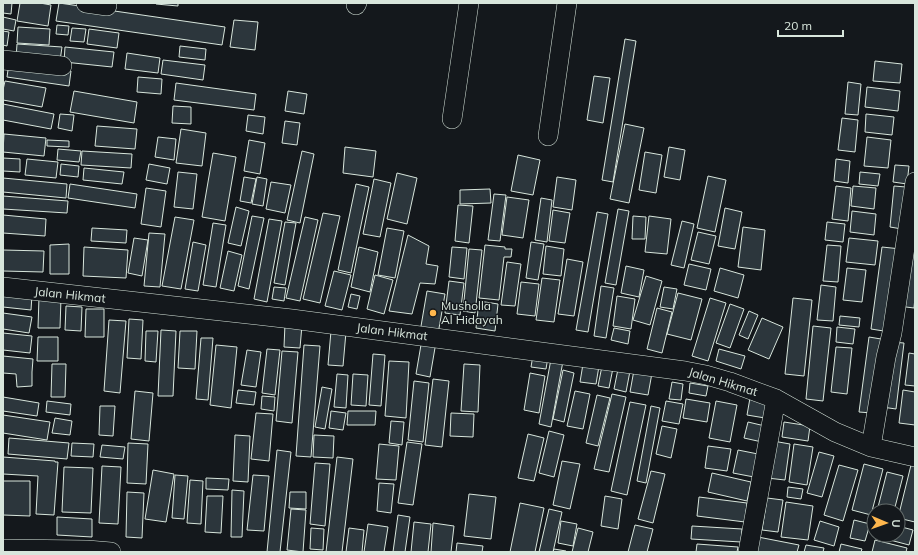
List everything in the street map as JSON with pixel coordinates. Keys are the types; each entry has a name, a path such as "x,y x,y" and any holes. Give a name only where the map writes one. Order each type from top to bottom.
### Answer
{"street":[{"path":"86,3 107,6"},
{"path":"452,119 470,3"},
{"path":"548,136 567,3"},
{"path":"3,60 62,66"},
{"path":"871,447 886,356 892,333 915,182"},
{"name":"Jalan Hikmat","path":"3,287 292,319 685,371 730,382 776,399 835,432 871,447 915,457"},
{"path":"748,552 776,399"},
{"path":"3,549 87,550 111,552"}],"building":[{"path":"3,3 12,3 11,14 3,13"},
{"path":"20,3 40,3 51,5 48,26 17,21"},
{"path":"59,3 225,27 222,45 56,21"},
{"path":"178,3 178,6 156,4"},
{"path":"3,17 16,20 14,31 3,29"},
{"path":"234,20 258,22 255,50 230,47"},
{"path":"57,25 69,26 68,35 56,34"},
{"path":"18,27 50,29 49,45 17,43"},
{"path":"72,28 86,29 84,42 70,41"},
{"path":"89,29 119,33 117,48 87,44"},
{"path":"3,31 9,32 7,46 3,45"},
{"path":"625,39 636,41 613,182 602,180"},
{"path":"17,44 62,47 60,61 16,58"},
{"path":"180,46 206,49 205,60 179,57"},
{"path":"65,47 114,52 112,67 64,62"},
{"path":"127,53 160,58 158,73 125,69"},
{"path":"163,60 205,65 203,80 161,74"},
{"path":"875,61 902,64 900,83 873,81"},
{"path":"9,63 71,71 69,86 7,77"},
{"path":"594,76 610,78 603,123 587,120"},
{"path":"138,77 162,79 161,94 137,92"},
{"path":"5,81 46,88 42,107 3,100"},
{"path":"848,82 861,84 858,115 845,114"},
{"path":"176,83 256,94 254,110 174,100"},
{"path":"867,87 900,91 898,111 865,107"},
{"path":"74,91 137,102 134,123 70,112"},
{"path":"288,91 307,94 304,114 285,111"},
{"path":"3,104 54,114 51,129 3,120"},
{"path":"173,106 191,107 191,124 172,123"},
{"path":"60,114 74,115 72,131 58,128"},
{"path":"866,114 894,117 892,135 865,132"},
{"path":"248,115 265,117 263,134 246,131"},
{"path":"842,118 858,120 855,152 838,150"},
{"path":"285,121 300,123 297,145 282,143"},
{"path":"625,124 644,128 629,203 610,199"},
{"path":"97,126 137,129 135,149 95,146"},
{"path":"181,129 206,133 202,166 176,163"},
{"path":"4,134 46,138 44,156 3,152"},
{"path":"158,137 176,139 174,160 155,157"},
{"path":"867,137 891,140 888,168 864,166"},
{"path":"47,140 69,141 69,147 47,146"},
{"path":"249,140 265,143 260,174 244,171"},
{"path":"345,147 376,151 373,177 343,173"},
{"path":"669,147 685,150 680,180 664,177"},
{"path":"58,149 81,151 79,162 57,160"},
{"path":"82,151 132,154 131,168 81,165"},
{"path":"302,151 314,154 300,223 287,220"},
{"path":"645,152 662,155 656,193 639,190"},
{"path":"213,153 236,157 225,221 202,217"},
{"path":"518,155 540,160 533,195 511,191"},
{"path":"3,158 20,159 20,172 3,171"},
{"path":"27,159 58,162 56,178 25,175"},
{"path":"836,159 850,161 848,183 834,181"},
{"path":"61,164 79,166 78,177 60,175"},
{"path":"149,164 170,168 167,184 146,180"},
{"path":"895,165 909,166 907,184 893,182"},
{"path":"84,168 124,172 122,184 83,180"},
{"path":"178,172 197,174 193,209 174,207"},
{"path":"860,172 880,174 878,186 859,184"},
{"path":"397,173 417,178 407,224 387,219"},
{"path":"708,176 726,180 715,232 697,228"},
{"path":"244,177 256,179 251,203 240,201"},
{"path":"257,177 267,179 263,206 252,204"},
{"path":"557,177 576,180 572,210 553,207"},
{"path":"3,178 67,184 66,198 3,192"},
{"path":"374,179 391,183 380,237 363,234"},
{"path":"271,182 291,185 285,213 266,209"},
{"path":"70,184 137,194 135,208 68,198"},
{"path":"356,184 369,187 351,273 338,270"},
{"path":"836,186 851,188 848,221 832,219"},
{"path":"853,186 876,188 874,209 851,206"},
{"path":"894,186 906,187 902,229 890,227"},
{"path":"146,188 166,191 161,227 141,224"},
{"path":"490,189 491,203 460,204 460,190"},
{"path":"494,194 506,195 500,241 488,240"},
{"path":"3,196 68,201 67,213 3,209"},
{"path":"507,197 529,200 523,238 502,235"},
{"path":"541,198 552,200 547,242 535,240"},
{"path":"458,205 473,206 469,243 455,241"},
{"path":"236,207 249,211 241,246 228,243"},
{"path":"725,208 742,212 735,249 718,246"},
{"path":"618,209 629,211 616,285 605,283"},
{"path":"553,210 570,213 565,243 549,241"},
{"path":"852,211 876,214 874,235 850,232"},
{"path":"597,212 608,214 588,332 576,330"},
{"path":"323,213 340,216 320,303 303,299"},
{"path":"3,215 46,219 45,236 3,233"},
{"path":"252,216 264,218 249,289 238,286"},
{"path":"633,216 646,217 645,239 632,239"},
{"path":"649,216 671,219 667,254 645,252"},
{"path":"175,217 194,220 181,289 162,286"},
{"path":"305,217 318,220 300,301 286,298"},
{"path":"269,219 282,221 267,302 254,299"},
{"path":"682,221 694,224 684,268 671,265"},
{"path":"285,222 296,223 285,285 274,283"},
{"path":"827,222 845,224 843,242 825,240"},
{"path":"213,223 226,225 216,287 203,285"},
{"path":"743,227 765,230 761,270 738,267"},
{"path":"92,228 127,230 126,243 91,241"},
{"path":"387,228 404,231 395,278 378,275"},
{"path":"698,232 716,236 709,264 691,260"},
{"path":"149,233 165,234 160,287 144,286"},
{"path":"408,235 429,246 426,264 438,266 435,284 420,283 412,314 389,311"},
{"path":"134,238 148,240 142,276 128,273"},
{"path":"849,238 878,241 875,265 846,262"},
{"path":"193,242 206,245 198,291 185,289"},
{"path":"531,242 544,244 538,280 526,278"},
{"path":"69,244 69,274 50,274 50,245"},
{"path":"485,245 512,249 511,257 504,257 499,300 479,298"},
{"path":"827,245 841,246 838,282 823,281"},
{"path":"546,246 564,249 561,276 543,274"},
{"path":"84,247 128,250 126,278 83,276"},
{"path":"359,247 378,252 370,292 351,287"},
{"path":"452,247 467,248 464,279 449,277"},
{"path":"882,247 901,249 890,332 871,329"},
{"path":"469,249 482,250 475,313 463,311"},
{"path":"3,250 44,251 43,272 3,271"},
{"path":"228,251 242,255 234,291 220,288"},
{"path":"905,254 915,255 914,308 898,306"},
{"path":"567,259 583,262 574,316 558,314"},
{"path":"507,262 521,264 515,306 501,305"},
{"path":"689,264 711,269 706,290 684,285"},
{"path":"626,266 644,270 639,297 621,293"},
{"path":"720,268 744,275 738,298 714,291"},
{"path":"847,268 866,270 862,302 843,300"},
{"path":"334,271 351,275 342,310 325,306"},
{"path":"375,275 393,280 384,314 367,309"},
{"path":"646,276 662,281 650,325 633,320"},
{"path":"542,278 560,280 554,322 536,320"},
{"path":"449,281 464,283 460,315 445,313"},
{"path":"521,282 539,284 535,316 517,314"},
{"path":"821,285 836,287 833,321 817,320"},
{"path":"601,286 614,288 606,338 594,336"},
{"path":"274,287 286,288 284,301 272,299"},
{"path":"664,287 677,289 673,309 660,307"},
{"name":"Musholla Al Hidayah","path":"427,291 445,294 438,334 420,332"},
{"path":"3,292 32,295 31,310 3,307"},
{"path":"678,293 702,299 691,340 667,334"},
{"path":"351,294 360,296 357,309 348,307"},
{"path":"617,296 635,299 631,329 613,326"},
{"path":"39,297 61,298 60,328 38,328"},
{"path":"710,298 726,303 708,361 692,356"},
{"path":"793,298 812,300 804,376 785,374"},
{"path":"479,301 498,304 495,331 476,328"},
{"path":"730,304 744,309 730,348 716,343"},
{"path":"66,306 82,307 81,331 65,330"},
{"path":"657,308 672,312 662,353 647,349"},
{"path":"86,309 104,309 104,337 85,337"},
{"path":"749,311 758,315 748,339 739,335"},
{"path":"3,313 32,317 29,333 3,329"},
{"path":"840,316 860,318 859,327 839,325"},
{"path":"762,318 783,327 769,359 748,350"},
{"path":"129,319 143,320 141,359 127,358"},
{"path":"109,320 126,321 120,393 104,391"},
{"path":"285,324 302,325 300,348 284,347"},
{"path":"813,326 831,328 823,401 806,399"},
{"path":"837,327 855,329 853,344 836,342"},
{"path":"614,328 630,331 628,344 611,340"},
{"path":"161,330 176,331 173,396 158,396"},
{"path":"146,331 158,331 156,362 145,361"},
{"path":"180,331 197,331 195,369 178,368"},
{"path":"331,331 346,332 343,366 328,365"},
{"path":"3,333 32,336 30,353 3,350"},
{"path":"38,337 58,337 58,361 37,361"},
{"path":"869,337 881,339 872,413 859,412"},
{"path":"201,338 213,338 208,400 196,399"},
{"path":"422,339 436,342 430,377 416,374"},
{"path":"891,342 904,343 896,409 882,407"},
{"path":"216,345 237,347 231,408 210,405"},
{"path":"304,345 320,346 311,457 296,456"},
{"path":"836,347 852,348 847,394 831,392"},
{"path":"267,349 280,350 275,395 262,393"},
{"path":"719,349 745,356 741,369 716,361"},
{"path":"247,350 261,352 256,387 241,385"},
{"path":"282,351 298,352 292,423 276,421"},
{"path":"909,353 915,354 915,386 905,385"},
{"path":"373,354 385,355 381,406 369,405"},
{"path":"533,355 548,357 546,369 531,367"},
{"path":"3,356 33,359 32,386 17,387 16,374 3,373"},
{"path":"551,359 563,361 551,427 539,424"},
{"path":"389,361 409,362 406,418 385,416"},
{"path":"52,364 66,364 65,397 51,397"},
{"path":"464,364 480,365 478,412 461,411"},
{"path":"583,364 599,366 596,384 580,382"},
{"path":"602,366 613,368 609,388 598,386"},
{"path":"618,369 630,371 626,392 614,389"},
{"path":"563,370 574,373 564,422 553,419"},
{"path":"634,370 652,373 648,395 630,392"},
{"path":"530,373 545,376 539,413 524,410"},
{"path":"337,374 348,375 346,408 334,407"},
{"path":"353,374 368,375 366,406 351,405"},
{"path":"433,379 449,381 442,447 425,445"},
{"path":"414,381 429,383 423,442 408,440"},
{"path":"672,382 683,384 681,400 669,399"},
{"path":"690,383 708,386 706,396 689,393"},
{"path":"322,387 332,389 325,429 315,427"},
{"path":"238,390 256,392 254,405 236,403"},
{"path":"903,390 915,392 915,425 899,423"},
{"path":"135,391 153,393 149,441 131,439"},
{"path":"575,391 590,394 583,429 567,426"},
{"path":"612,394 626,397 609,472 594,469"},
{"path":"597,395 610,398 598,446 586,443"},
{"path":"262,396 275,397 274,411 261,409"},
{"path":"3,397 39,403 37,416 3,411"},
{"path":"750,398 768,401 765,418 747,415"},
{"path":"686,399 710,403 707,422 683,418"},
{"path":"47,401 71,404 70,415 46,412"},
{"path":"666,401 683,404 679,424 662,421"},
{"path":"716,401 737,405 730,442 709,438"},
{"path":"630,402 646,405 627,495 611,491"},
{"path":"100,406 115,406 113,436 99,435"},
{"path":"651,406 660,408 646,483 637,481"},
{"path":"331,411 346,413 343,430 329,428"},
{"path":"348,411 376,411 375,425 347,425"},
{"path":"256,413 273,414 269,461 251,459"},
{"path":"451,413 474,414 473,437 450,436"},
{"path":"3,415 50,422 47,440 3,433"},
{"path":"55,418 72,421 70,435 52,433"},
{"path":"391,421 404,422 402,445 389,443"},
{"path":"748,422 765,426 762,442 744,438"},
{"path":"784,422 810,426 808,441 782,437"},
{"path":"662,426 677,429 671,458 656,454"},
{"path":"549,431 564,435 554,477 539,473"},
{"path":"528,434 544,438 534,481 518,478"},
{"path":"235,435 250,436 248,482 233,481"},
{"path":"314,435 334,436 333,458 313,457"},
{"path":"9,438 69,443 67,459 8,454"},
{"path":"773,441 790,444 785,480 767,478"},
{"path":"407,442 422,444 413,505 398,503"},
{"path":"72,443 94,444 93,457 71,456"},
{"path":"128,443 148,444 146,484 127,483"},
{"path":"379,444 399,446 396,480 376,479"},
{"path":"794,444 813,447 807,485 789,482"},
{"path":"102,445 125,447 123,459 100,457"},
{"path":"708,446 731,449 727,471 705,468"},
{"path":"277,450 291,452 280,552 267,552"},
{"path":"738,450 758,454 754,477 733,473"},
{"path":"819,452 834,456 822,497 807,493"},
{"path":"3,457 58,462 54,515 36,514 38,476 3,474"},
{"path":"337,457 353,459 342,552 326,552"},
{"path":"562,461 580,464 570,509 553,505"},
{"path":"315,463 330,464 325,526 310,524"},
{"path":"864,464 883,469 874,503 866,503 866,514 852,510"},
{"path":"839,465 858,470 843,521 824,515"},
{"path":"911,465 915,466 915,522 906,520 906,503 902,503"},
{"path":"102,466 121,467 118,524 99,523"},
{"path":"64,467 93,468 91,513 62,512"},
{"path":"153,470 174,474 166,522 145,519"},
{"path":"651,471 665,474 653,523 638,519"},
{"path":"887,472 903,476 896,503 879,503"},
{"path":"712,473 751,482 747,501 708,492"},
{"path":"175,475 188,476 184,519 172,518"},
{"path":"253,475 269,476 264,531 247,530"},
{"path":"206,478 229,479 228,490 206,489"},
{"path":"190,480 203,481 201,524 187,523"},
{"path":"3,481 30,481 30,516 3,515"},
{"path":"379,483 394,484 391,513 377,511"},
{"path":"788,487 803,489 801,499 787,497"},
{"path":"232,490 244,491 242,537 231,537"},
{"path":"127,492 144,493 142,538 126,537"},
{"path":"290,492 306,492 306,509 289,508"},
{"path":"469,494 496,497 491,539 464,536"},
{"path":"207,496 223,496 221,533 205,532"},
{"path":"605,496 622,499 618,529 601,526"},
{"path":"699,497 747,503 745,522 697,516"},
{"path":"767,498 783,500 778,532 762,530"},
{"path":"786,502 813,506 808,540 781,537"},
{"path":"520,503 544,508 535,552 510,552"},
{"path":"291,509 306,510 303,552 287,550"},
{"path":"549,509 562,512 553,552 539,552"},
{"path":"398,515 410,517 405,552 393,552"},
{"path":"57,517 92,519 92,537 57,535"},
{"path":"854,520 866,523 865,541 850,538"},
{"path":"561,521 577,524 573,546 558,543"},
{"path":"820,521 839,527 834,546 814,540"},
{"path":"414,522 431,524 428,552 411,552"},
{"path":"433,523 454,526 451,552 431,552"},
{"path":"368,524 388,527 384,552 364,552"},
{"path":"635,525 653,529 647,552 628,552"},
{"path":"692,526 742,529 741,542 691,539"},
{"path":"311,528 324,529 323,550 310,549"},
{"path":"349,528 364,530 362,552 346,552"},
{"path":"578,528 593,532 588,552 572,552"},
{"path":"906,528 913,530 909,545 901,543 906,543"},
{"path":"758,537 799,545 797,552 755,551"},
{"path":"457,543 483,546 482,552 456,552"},
{"path":"874,543 887,543 907,548 906,552 872,552"},
{"path":"697,544 738,547 737,552 696,552"},
{"path":"841,544 862,549 861,552 839,552"},
{"path":"806,545 824,548 823,552 804,552"},
{"path":"554,549 566,551 566,552 553,552"}],"place":[{"name":"Musholla Al Hidayah","path":"433,313"}]}
